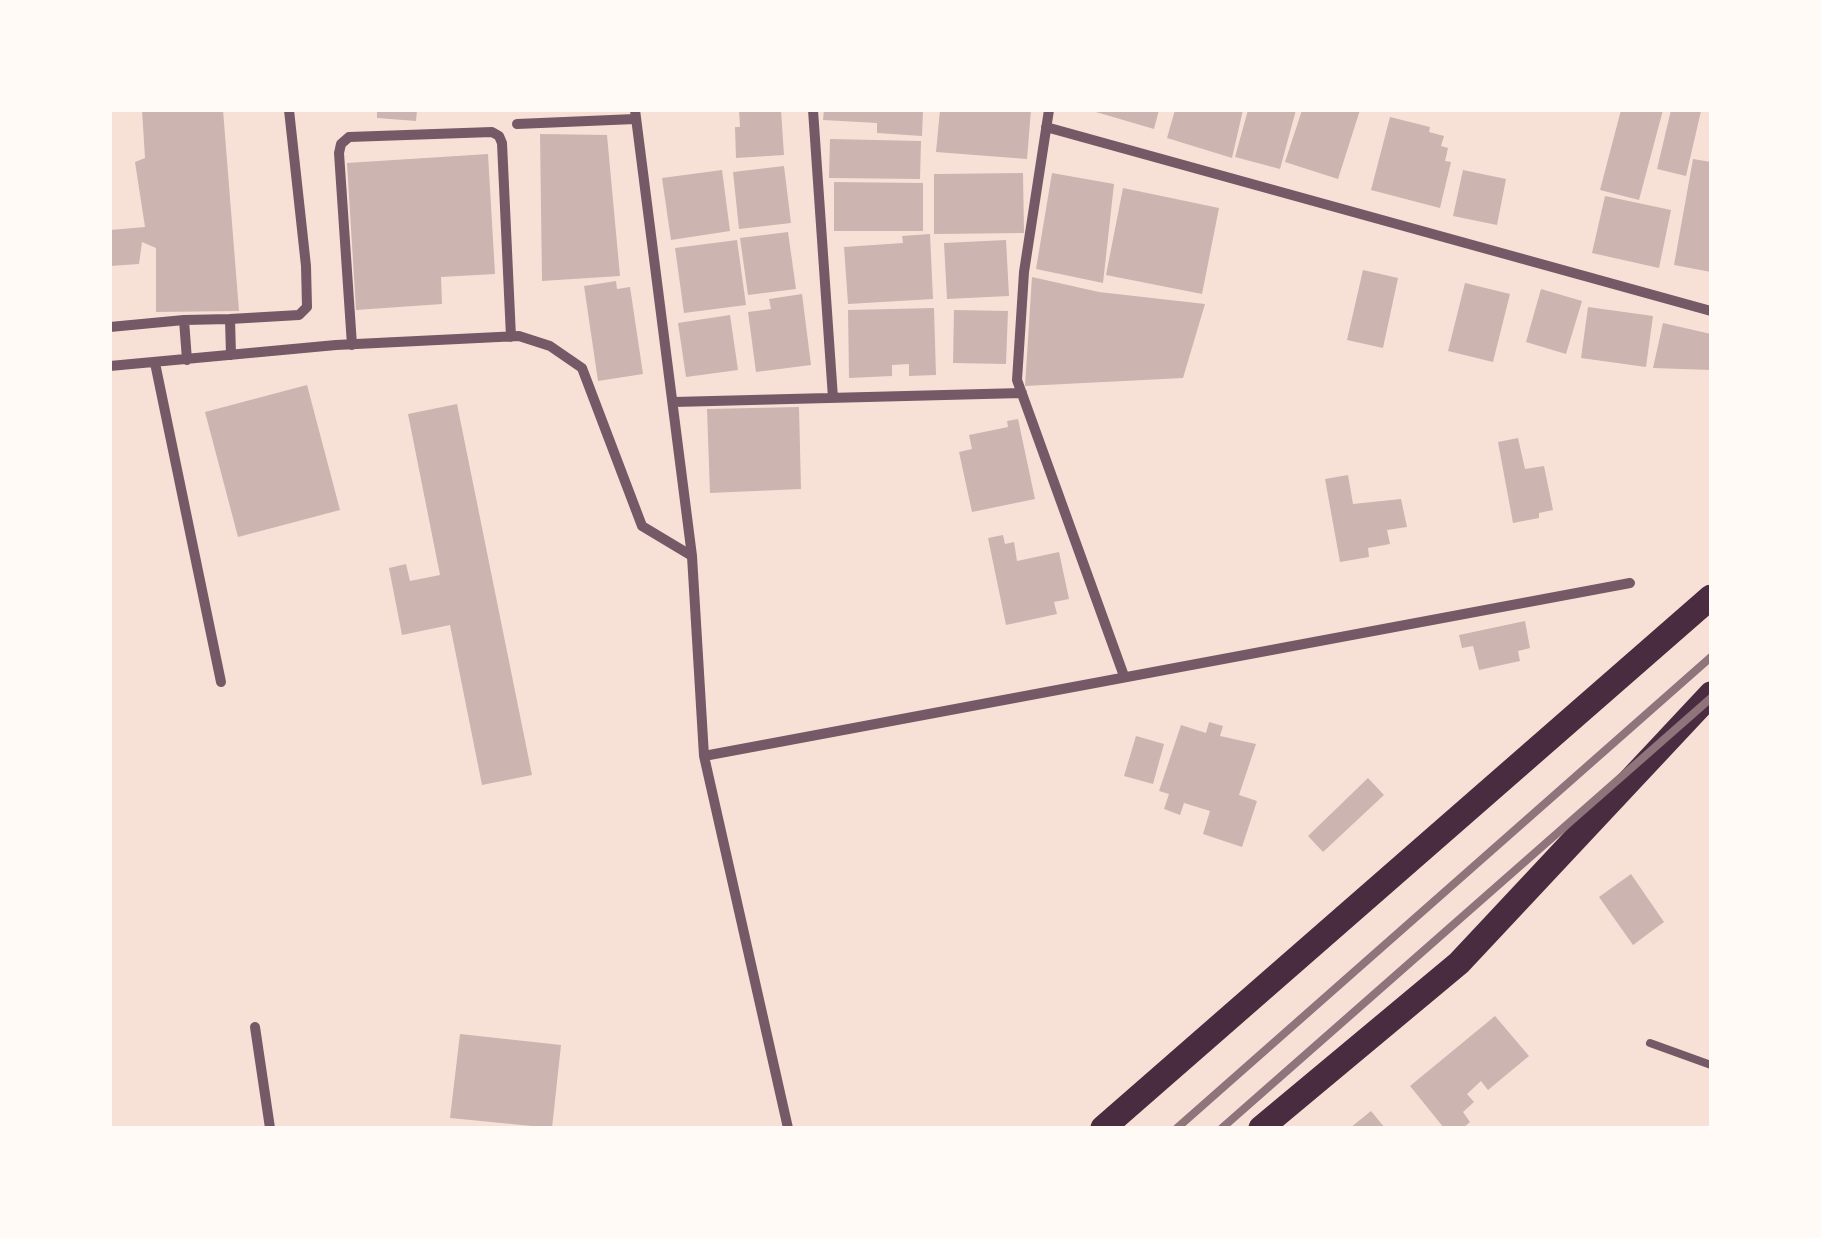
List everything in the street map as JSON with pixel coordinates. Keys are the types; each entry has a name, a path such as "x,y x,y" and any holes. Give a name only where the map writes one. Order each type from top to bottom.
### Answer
{"main road":[{"path":"1103,1128 1711,596"},
{"path":"1261,1128 1459,964 1711,694"}],"street":[{"path":"110,326 298,315 306,307 306,266 289,110"},
{"path":"814,110 833,398"},
{"path":"1050,110 1024,272 1017,380 1124,676"},
{"path":"517,124 635,114 692,556 704,756 788,1128"},
{"path":"1046,127 1711,311"},
{"path":"352,344 339,153 341,144 349,137 492,132 499,136 511,337"},
{"path":"230,319 231,355"},
{"path":"184,320 187,360"},
{"path":"110,366 352,344 511,337 550,346 582,368 642,526 692,556"},
{"path":"155,362 221,682"},
{"path":"674,402 1022,393"},
{"path":"704,756 1630,583"},
{"path":"255,1028 270,1128"}],"lane":[{"path":"1650,1043 1711,1065"}],"building":[{"path":"142,110 223,110 239,311 156,312 156,248 142,242 139,264 110,266 110,230 145,227 135,162 145,158"},
{"path":"377,110 417,110 416,121 377,118"},
{"path":"739,110 781,110 784,155 736,158"},
{"path":"824,110 923,110 922,136 877,133 877,123 823,120"},
{"path":"940,110 1031,110 1027,159 936,152"},
{"path":"1089,110 1159,110 1154,129"},
{"path":"1175,110 1243,110 1232,158 1167,138"},
{"path":"1248,110 1296,110 1280,169 1235,157"},
{"path":"1302,110 1360,110 1338,179 1285,162"},
{"path":"1621,110 1663,110 1639,200 1600,190"},
{"path":"1671,110 1701,111 1686,176 1657,169"},
{"path":"1390,117 1430,127 1429,132 1444,136 1441,146 1448,148 1445,161 1451,162 1440,208 1371,190"},
{"path":"540,134 607,135 620,276 542,281"},
{"path":"830,139 921,141 920,179 829,178"},
{"path":"488,154 495,274 441,277 442,304 356,310 347,163"},
{"path":"1693,159 1711,162 1711,272 1674,265"},
{"path":"784,166 791,223 739,229 733,172"},
{"path":"722,170 730,231 671,240 662,178"},
{"path":"1463,170 1506,179 1497,225 1453,216"},
{"path":"1023,173 1024,233 934,234 934,174"},
{"path":"1052,173 1114,184 1103,283 1036,269"},
{"path":"834,182 923,183 923,231 834,231"},
{"path":"1123,188 1219,208 1202,294 1106,275"},
{"path":"1605,196 1671,210 1659,268 1592,253"},
{"path":"788,232 796,289 748,295 740,238"},
{"path":"930,234 933,299 848,304 844,247 903,243 902,236"},
{"path":"737,240 746,305 684,313 675,248"},
{"path":"1006,240 1009,296 947,299 944,243"},
{"path":"1363,270 1398,278 1383,348 1347,340"},
{"path":"1032,277 1099,292 1205,304 1183,378 1025,386"},
{"path":"616,281 617,289 630,287 643,374 598,381 584,286"},
{"path":"1465,283 1510,294 1493,362 1448,351"},
{"path":"1541,289 1582,301 1566,354 1526,342"},
{"path":"802,294 811,365 756,372 748,312 771,309 769,299"},
{"path":"1588,307 1653,316 1646,367 1581,358"},
{"path":"934,308 936,375 909,376 909,364 892,365 892,376 849,378 848,310"},
{"path":"954,310 1008,311 1006,364 953,363"},
{"path":"730,315 738,370 686,377 678,323"},
{"path":"1663,323 1711,334 1711,370 1653,368"},
{"path":"307,385 340,510 238,537 205,412"},
{"path":"457,404 532,775 482,785 450,625 402,635 389,568 406,564 410,581 440,575 408,414"},
{"path":"799,407 801,489 710,493 707,409"},
{"path":"1018,419 1035,499 972,512 959,452 972,449 969,435 1008,427 1007,421"},
{"path":"1518,438 1525,469 1544,466 1553,510 1539,513 1539,518 1513,523 1498,442"},
{"path":"1348,475 1353,504 1401,499 1407,527 1387,530 1390,544 1368,548 1369,557 1340,562 1325,479"},
{"path":"1003,535 1005,544 1014,542 1017,561 1059,552 1069,599 1054,602 1057,614 1006,625 988,538"},
{"path":"1525,621 1530,648 1518,651 1520,661 1479,670 1473,646 1462,648 1459,635"},
{"path":"1209,722 1223,726 1220,736 1256,744 1239,795 1257,801 1242,847 1203,834 1210,811 1184,803 1180,815 1164,809 1169,794 1159,791 1181,725 1206,733"},
{"path":"1136,736 1164,744 1153,784 1124,776"},
{"path":"1368,778 1384,795 1323,852 1308,836"},
{"path":"1631,874 1664,922 1633,945 1599,897"},
{"path":"1495,1016 1529,1056 1488,1090 1481,1081 1467,1094 1474,1102 1463,1112 1470,1122 1463,1128 1444,1128 1410,1086"},
{"path":"460,1034 561,1045 552,1128 450,1118"},
{"path":"1371,1111 1385,1128 1350,1128"}],"railway":[{"path":"1177,1128 1711,657"},
{"path":"1222,1128 1711,698"}]}
